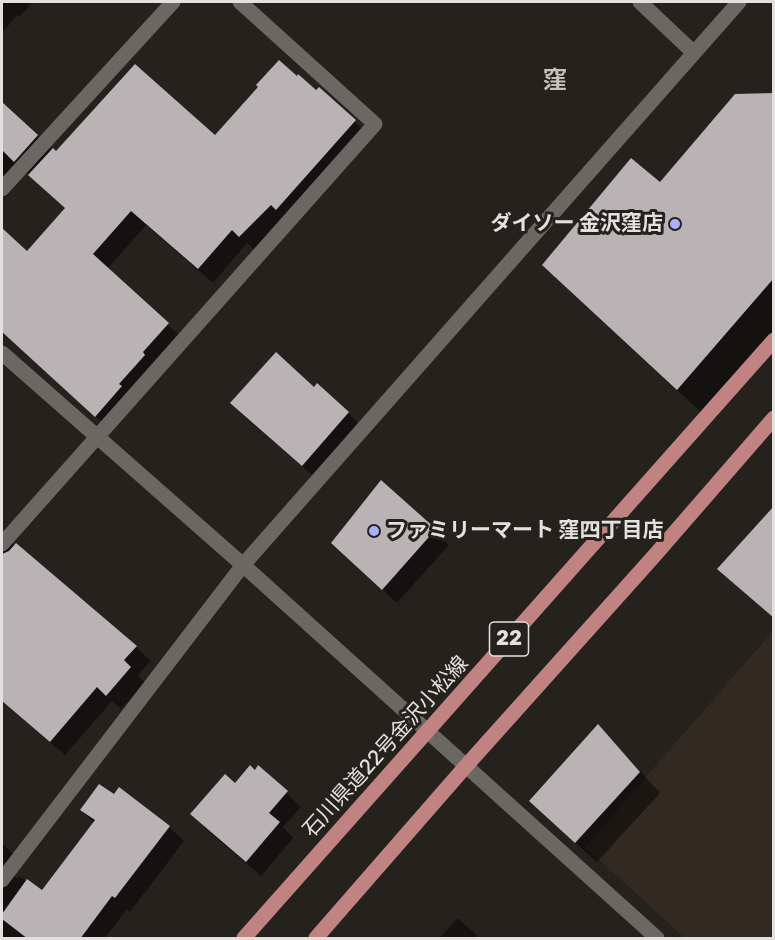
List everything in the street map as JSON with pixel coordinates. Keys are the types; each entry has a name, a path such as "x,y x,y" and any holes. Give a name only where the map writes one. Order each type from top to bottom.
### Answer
{"main road":[{"name":"石川県道22号金沢小松線","path":"244,939 774,340"},
{"name":"22","path":"316,939 774,418"}],"street":[{"path":"2,189 173,2"},
{"path":"2,543 375,124 240,2"},
{"path":"640,2 694,53"},
{"path":"2,880 243,565 739,2"},
{"path":"2,353 243,565 657,939"}],"shaded area":[{"path":"773,631 773,938 685,938 585,847"}],"building":[{"path":"279,60 316,90 319,87 356,120 276,210 271,205 239,237 232,230 198,269 131,211 93,254 169,323 143,352 145,355 119,384 122,386 95,417 2,332 2,228 27,251 65,208 28,175 53,148 56,151 135,64 215,135"},
{"name":"ダイソー 金沢窪店","path":"774,93 774,278 677,390 542,265 631,158 660,182 735,94"},
{"path":"2,102 38,135 14,162 2,150"},
{"path":"276,352 314,387 317,383 349,412 302,466 230,403"},
{"path":"381,480 436,529 382,590 331,543"},
{"path":"774,506 774,618 717,569"},
{"path":"16,543 137,646 124,660 131,667 106,696 97,687 50,742 2,701 2,554 9,551"},
{"path":"598,724 640,772 575,843 529,801"},
{"path":"250,765 255,770 258,765 288,791 269,813 280,822 246,862 190,814 225,774 235,783"},
{"path":"99,784 114,794 119,787 170,826 115,898 112,896 80,939 28,939 2,919 2,914 27,879 42,890 95,820 80,810"}],"place":[{"name":"ダイソー 金沢窪店","path":"675,224"},
{"name":"ファミリーマート 窪四丁目店","path":"374,531"}],"district":[{"name":"窪","path":"555,81"}]}
